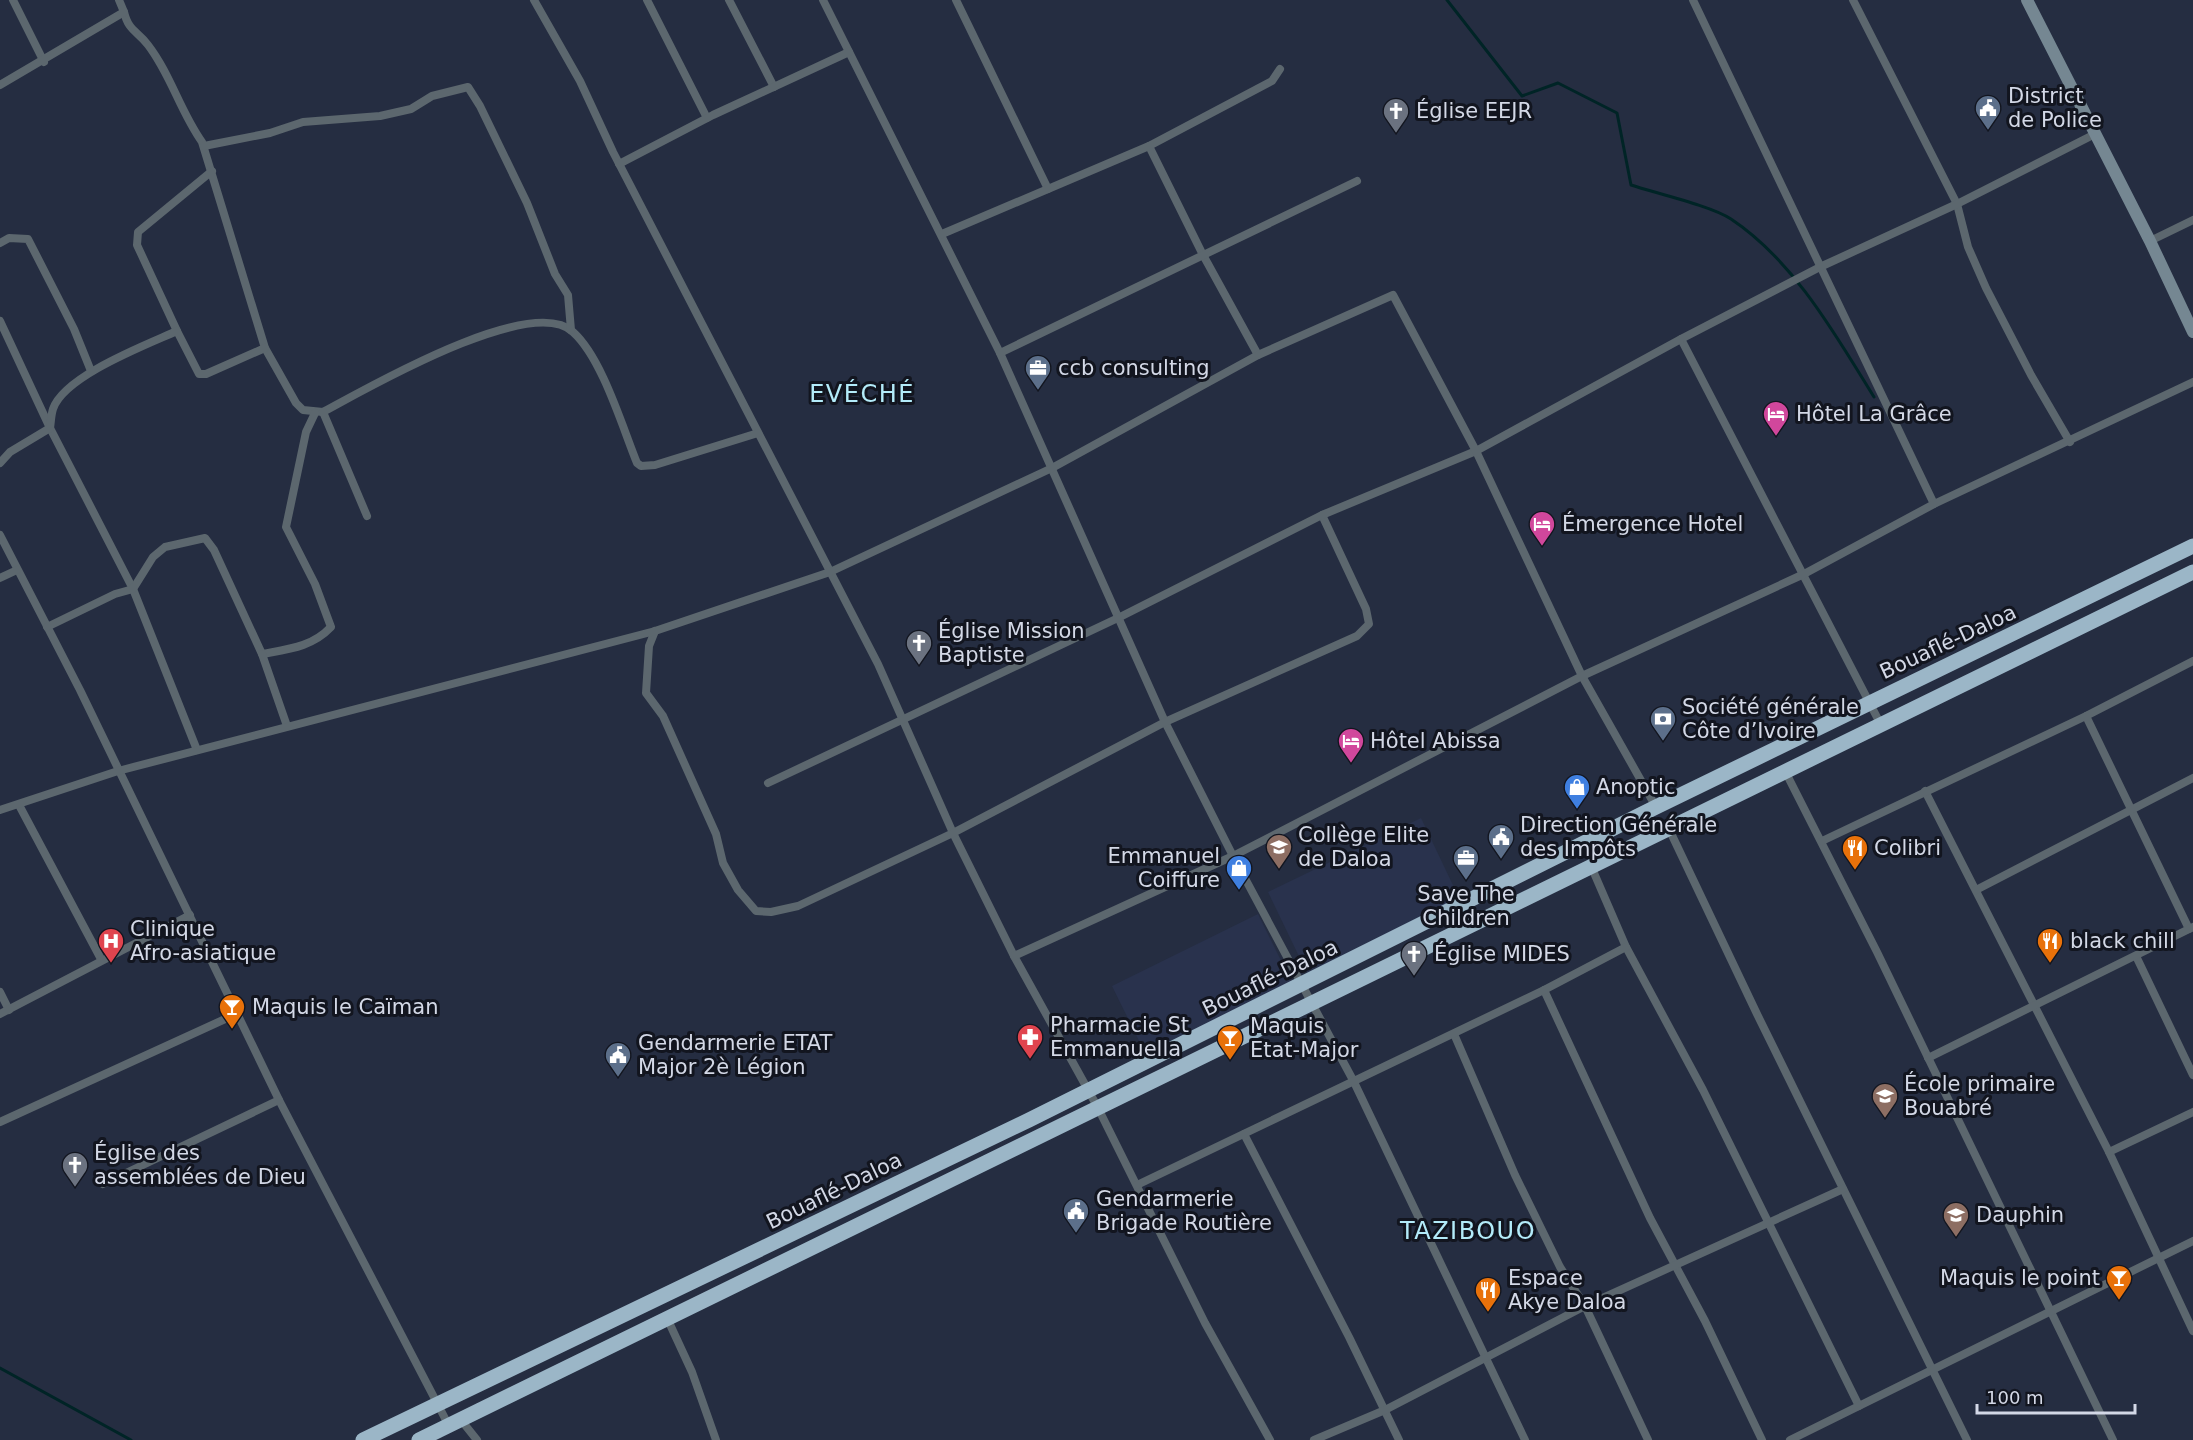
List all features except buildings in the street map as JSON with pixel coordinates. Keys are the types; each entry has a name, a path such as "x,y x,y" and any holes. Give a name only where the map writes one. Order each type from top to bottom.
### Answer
{"highway":[{"name":"Bouaflé-Daloa","path":"363,1440 439,1406 1302,986 1656,807 2193,546"},
{"name":"Bouaflé-Daloa","path":"419,1440 2193,572"}],"street":[{"path":"13,0 44,62"},
{"path":"119,0 128,27 147,42 166,72 187,121 204,146 232,248 265,348 296,403 303,410 319,412"},
{"path":"534,0 580,81 619,164 903,717 953,833 1014,956 1089,1090 1205,1323 1270,1440"},
{"path":"647,0 707,118"},
{"path":"729,0 774,87"},
{"path":"823,0 1000,353 1166,722 1233,856 1354,1082 1525,1440"},
{"path":"1693,0 1934,504"},
{"path":"1853,0 1957,204 1968,247 1986,288 2031,375 2070,441"},
{"path":"2027,0 2150,241 2193,332"},
{"path":"959,1 1048,189"},
{"path":"0,85 44,62 124,12"},
{"path":"619,164 707,118 849,52"},
{"path":"942,234 1149,146 1272,81 1280,69"},
{"path":"204,146 270,133 303,122 380,116 411,109 432,96 468,87 480,106 527,203 555,274 568,296 571,330 596,366 641,466 654,465 758,433"},
{"path":"768,783 903,717 1118,618 1322,515 1476,451 1681,339 1820,267 1957,204 2095,134"},
{"path":"1149,146 1202,253 1258,355"},
{"path":"212,171 138,232 137,245 199,374 206,374 265,348"},
{"path":"1000,353 1202,253 1357,181"},
{"path":"2150,241 2193,220"},
{"path":"0,243 9,238 28,239 74,329 91,371"},
{"path":"0,810 118,771 655,631 830,572 1052,468 1258,355 1393,295 1476,451 1582,676 1656,807"},
{"path":"0,321 50,428 133,589 197,750"},
{"path":"262,654 297,648 319,640 331,627 315,584 286,527 306,432 319,412 436,353 509,328 538,323 555,324 571,330"},
{"path":"50,428 53,408 66,392 91,371 177,331"},
{"path":"1681,339 1881,725"},
{"path":"1014,956 1233,856 1582,676 1804,574 1934,504 2193,382"},
{"path":"319,412 367,516"},
{"path":"0,463 10,452 50,428"},
{"path":"655,631 649,646 644,684 646,693 663,716 716,834 723,863 738,891 756,911 771,912 798,906 953,833 1166,722 1357,636 1369,624 1366,609 1322,515"},
{"path":"0,535 190,915 279,1100 439,1406 455,1423 477,1440"},
{"path":"46,627 115,594 133,589 153,557 165,547 205,538 214,550 262,654 287,726"},
{"path":"0,578 17,570"},
{"path":"1822,841 2086,716 2193,661"},
{"path":"1928,1058 2191,928 2086,716"},
{"path":"1785,771 1822,841 2113,1440"},
{"path":"1976,890 2130,808 2193,778"},
{"path":"1925,791 2109,1152 2193,1331"},
{"path":"19,805 101,959"},
{"path":"1669,829 1757,1014 1967,1440"},
{"path":"1591,866 1626,947 1703,1090 1858,1406"},
{"path":"0,1014 101,959 190,915"},
{"path":"1137,1185 1454,1034 1626,947"},
{"path":"2136,956 2193,1075"},
{"path":"1544,990 1650,1218 1675,1263 1762,1440"},
{"path":"0,992 9,1010"},
{"path":"0,1122 236,1014"},
{"path":"1454,1034 1515,1175 1560,1267 1585,1306 1648,1440"},
{"path":"103,1184 279,1100"},
{"path":"2109,1152 2193,1112"},
{"path":"1244,1134 1399,1440"},
{"path":"1314,1440 1385,1410 1585,1306 1675,1263 1844,1188"},
{"path":"1790,1440 2049,1310 2193,1241"},
{"path":"666,1318 692,1372 716,1440"}],"shaded area":[{"path":"1421,818 1461,902 1308,975 1268,892"},
{"path":"1258,914 1293,985 1147,1057 1112,986"}],"waterway":[{"path":"1447,0 1522,96 1558,83 1617,113 1631,185 1711,209 1731,219 1754,236 1794,277 1812,300 1874,397"},
{"path":"0,1368 131,1440"}],"place":[{"name":"District de Police","path":"1988,131"},
{"name":"Église EEJR","path":"1396,134"},
{"name":"ccb consulting","path":"1038,391"},
{"name":"Hôtel La Grâce","path":"1776,437"},
{"name":"Émergence Hotel","path":"1542,547"},
{"name":"Église Mission Baptiste","path":"919,666"},
{"name":"Société générale Côte d’Ivoire","path":"1663,742"},
{"name":"Hôtel Abissa","path":"1351,764"},
{"name":"Anoptic","path":"1577,810"},
{"name":"Direction Générale des Impôts","path":"1501,860"},
{"name":"Collège Elite de Daloa","path":"1279,870"},
{"name":"Colibri","path":"1855,871"},
{"name":"Save The Children","path":"1466,881"},
{"name":"Emmanuel Coiffure","path":"1239,891"},
{"name":"Clinique Afro-asiatique","path":"111,964"},
{"name":"black chill","path":"2050,964"},
{"name":"Église MIDES","path":"1414,977"},
{"name":"Maquis le Caïman","path":"232,1030"},
{"name":"Pharmacie St Emmanuella","path":"1030,1060"},
{"name":"Maquis Etat-Major","path":"1230,1061"},
{"name":"Gendarmerie ETAT Major 2è Légion","path":"618,1078"},
{"name":"École primaire Bouabré","path":"1885,1119"},
{"name":"Église des assemblées de Dieu","path":"75,1188"},
{"name":"Gendarmerie Brigade Routière","path":"1076,1234"},
{"name":"Dauphin","path":"1956,1238"},
{"name":"Maquis le point","path":"2119,1301"},
{"name":"Espace Akye Daloa","path":"1488,1313"}],"district":[{"name":"EVÉCHÉ","path":"862,394"},
{"name":"TAZIBOUO","path":"1468,1231"}]}
